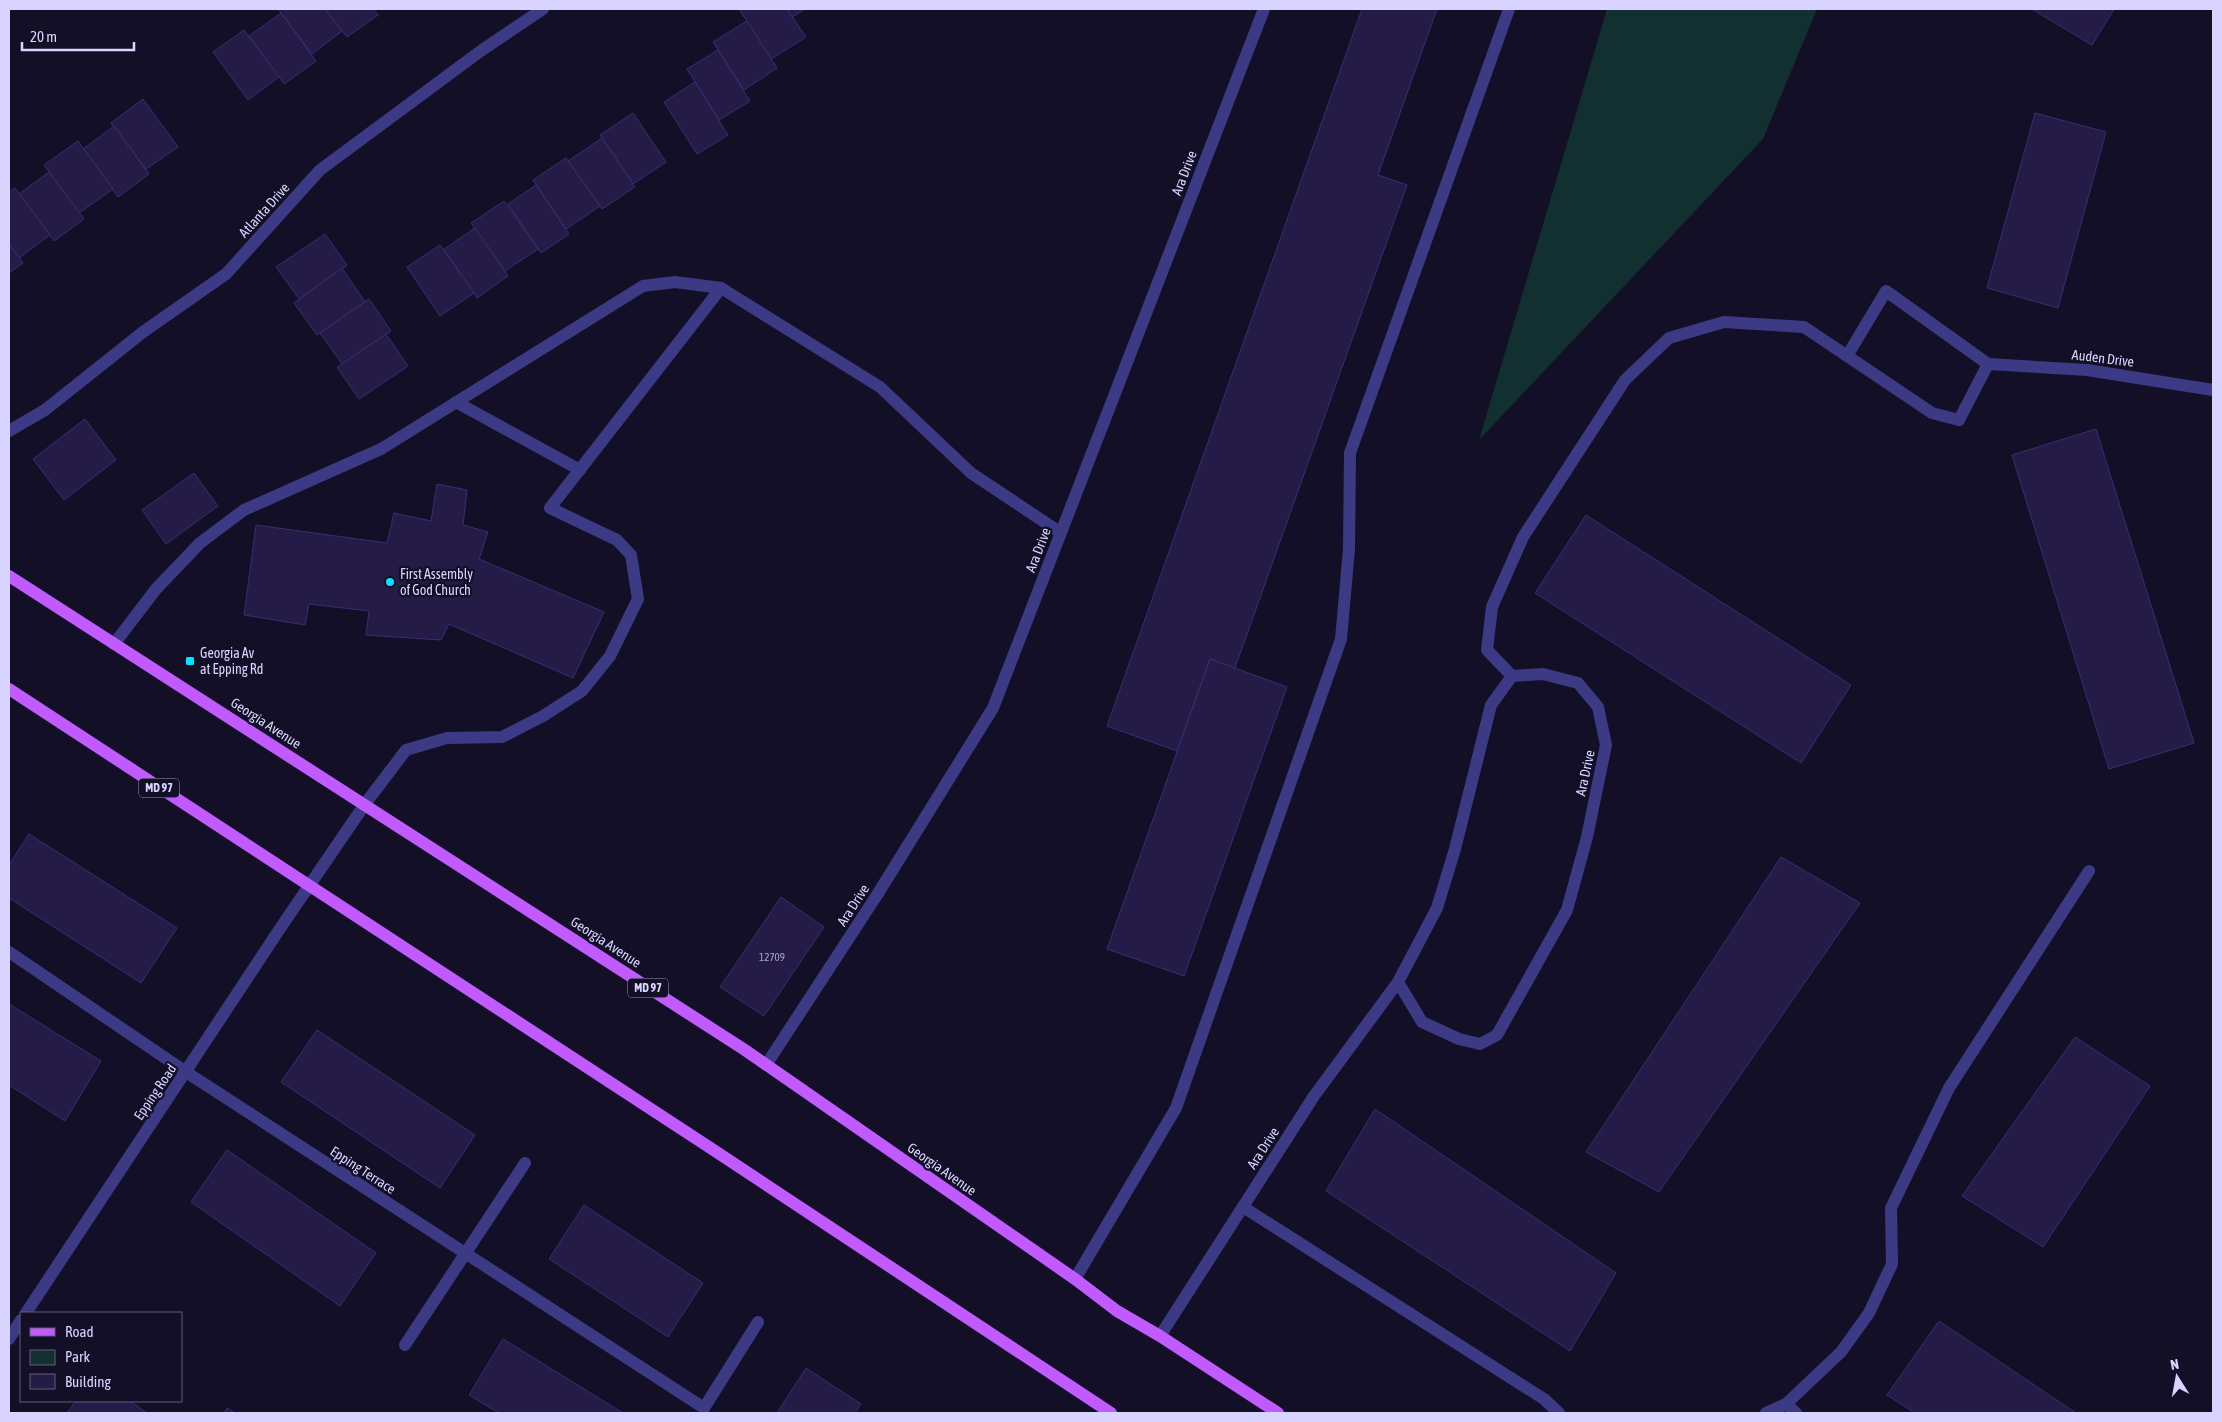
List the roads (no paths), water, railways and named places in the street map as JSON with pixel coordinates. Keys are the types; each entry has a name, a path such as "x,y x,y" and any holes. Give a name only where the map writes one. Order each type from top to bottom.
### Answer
{"main road":[{"name":"Georgia Avenue","path":"9,576 365,804 766,1065 1075,1279 1117,1311 1160,1336 1278,1413"},
{"name":"MD 97","path":"9,689 709,1146 1111,1413"}],"street":[{"name":"Atlanta Drive","path":"9,431 45,410 142,332 226,274 320,170 482,50 543,9"},
{"name":"Ara Drive","path":"766,1065 877,895 993,708 1264,9"},
{"path":"1075,1279 1176,1108 1341,639 1348,549 1350,454 1509,9"},
{"path":"114,644 156,589 200,543 244,510 381,449 643,286 675,282 721,288 880,387 971,473 1061,533"},
{"path":"456,402 580,470 721,288"},
{"path":"1512,676 1487,650 1492,607 1523,537 1625,380 1669,338 1724,322 1804,327 1847,356 1932,413 1959,420 1988,364 1886,291 1847,356"},
{"name":"Auden Drive","path":"1988,364 2087,370 2213,390"},
{"name":"Epping Road","path":"27,1312 365,804 406,750 447,738 502,737 543,716 582,691 610,656 638,600 631,555 617,540 550,508 580,470"},
{"name":"Ara Drive","path":"1160,1336 1314,1096 1398,982 1437,908 1455,849 1491,705 1512,676 1543,674 1578,683 1598,707 1606,745 1587,837 1567,910 1497,1035 1480,1044 1460,1039 1422,1022 1398,982"},
{"path":"1766,1413 1786,1404 1841,1352 1869,1313 1892,1264 1891,1208 1949,1088 2089,871"},
{"name":"Epping Terrace","path":"9,952 186,1072 464,1255 704,1408 758,1322"},
{"path":"404,1345 525,1163"},
{"path":"1242,1208 1544,1399 1559,1413"},
{"path":"9,1339 20,1322"},
{"path":"1786,1404 1796,1413"}],"place":[{"name":"First Assembly of God Church","path":"390,582"},
{"name":"Georgia Av at Epping Rd","path":"190,661"}]}
